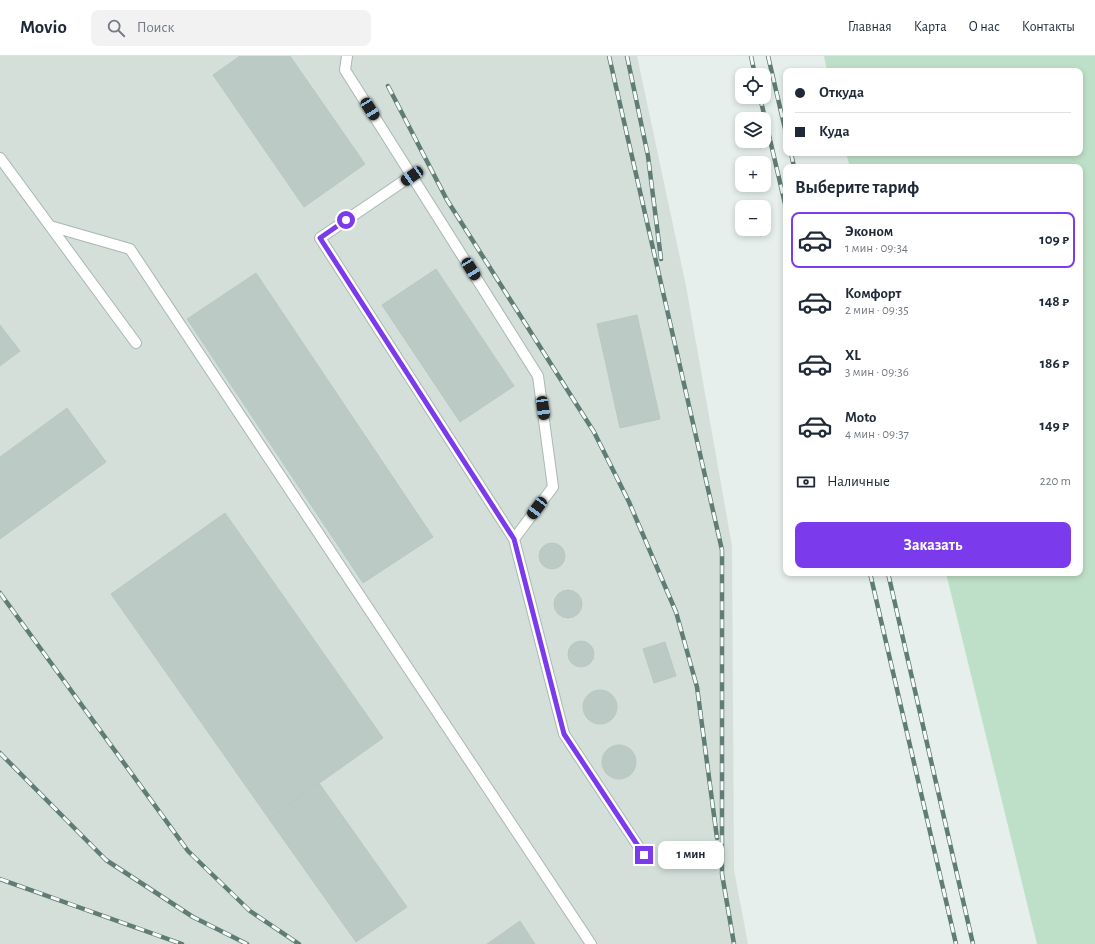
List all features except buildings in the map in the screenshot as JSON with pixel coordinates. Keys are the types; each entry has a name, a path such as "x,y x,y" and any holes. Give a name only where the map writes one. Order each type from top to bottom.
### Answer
{"lane":[{"path":"347,56 345,70 538,376 553,487 514,539"},
{"path":"0,158 136,343"},
{"path":"412,176 320,238 514,539 564,734 644,855"},
{"path":"50,226 130,249 591,944"}],"shaded area":[{"path":"0,56 637,56 686,286 732,546 734,870 748,944 0,944"}],"green space":[{"path":"824,56 1095,56 1095,944 1037,944 947,576 1083,576 1083,164 849,164 847,156 1083,156 1083,68 826,68"}],"railway":[{"path":"609,56 722,550 722,874 734,944"},
{"path":"627,56 648,156 661,259"},
{"path":"751,56 754,68"},
{"path":"768,56 783,120"},
{"path":"388,86 447,200 594,432 629,502 676,612 697,687 717,838"},
{"path":"762,104 783,195"},
{"path":"792,156 793,164"},
{"path":"871,576 956,944"},
{"path":"889,576 973,944"},
{"path":"0,593 188,851 250,911 299,944"},
{"path":"0,753 106,860 193,917 247,944"},
{"path":"0,879 182,944"}],"route":[{"path":"346,220 320,238 514,539 564,734 644,855"}]}
